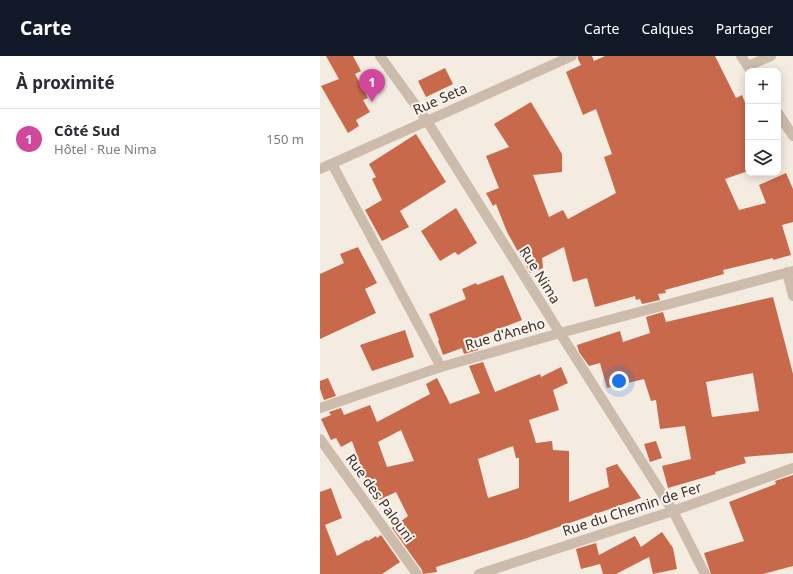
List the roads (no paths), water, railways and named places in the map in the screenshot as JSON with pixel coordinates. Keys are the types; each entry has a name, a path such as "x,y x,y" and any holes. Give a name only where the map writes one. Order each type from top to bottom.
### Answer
{"street":[{"name":"Rue Nima","path":"380,56 427,120 673,511 705,574"},
{"name":"Rue Seta","path":"320,169 572,56"},
{"path":"741,56 749,68"},
{"path":"752,68 771,56"},
{"path":"781,118 793,136"},
{"path":"332,164 442,368"},
{"path":"790,271 793,296"},
{"name":"Rue d'Aneho","path":"320,408 442,368 560,333 790,271"},
{"name":"Rue des Palouni","path":"320,439 417,574"},
{"name":"Rue du Chemin de Fer","path":"479,574 673,511 793,468"}],"place":[{"name":"Côté Sud","path":"372,102"}]}
